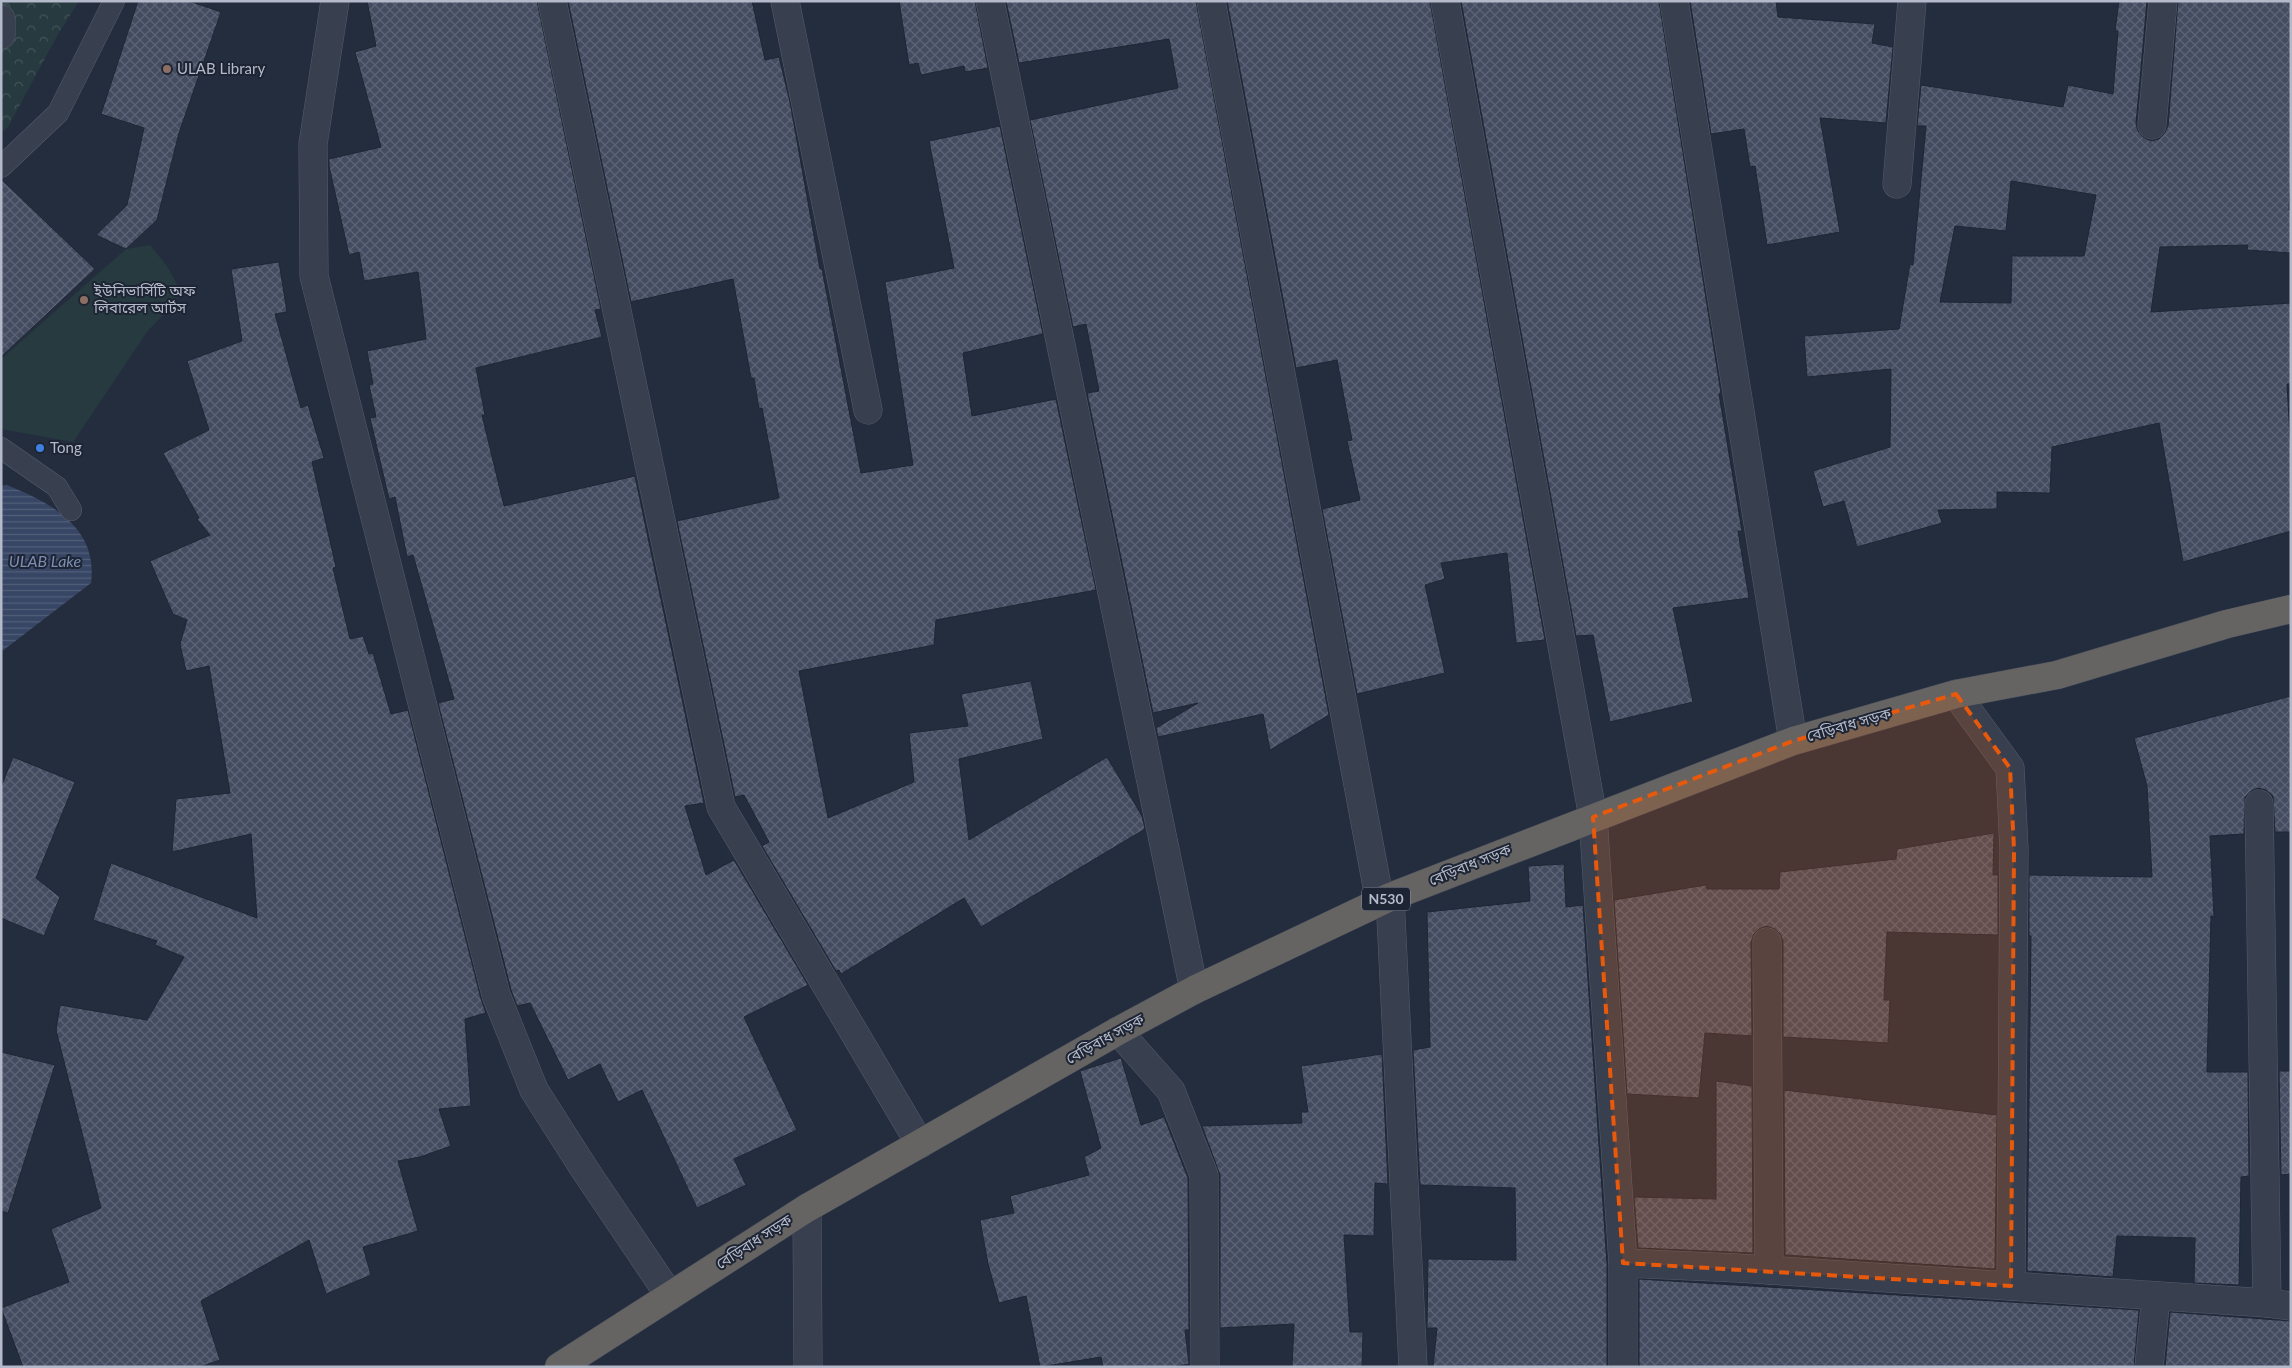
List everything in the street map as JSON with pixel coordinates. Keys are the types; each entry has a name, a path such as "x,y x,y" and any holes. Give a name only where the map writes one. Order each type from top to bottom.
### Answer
{"highway":[{"name":"বেড়িবাধ সড়ক","path":"559,1367 807,1208 1194,990 1385,899 1793,741 1956,694 2057,675 2227,624 2291,609"}],"street":[{"path":"335,1 313,144 314,276 493,985 534,1090 585,1170 670,1296"},
{"path":"552,1 721,807 920,1144"},
{"path":"785,1 868,410"},
{"path":"990,1 1194,990"},
{"path":"1211,1 1385,899 1413,1367"},
{"path":"1445,1 1593,817 1623,1263 1623,1367"},
{"path":"1674,1 1793,741"},
{"path":"1896,184 1912,1"},
{"path":"2152,125 2163,1"},
{"path":"1,18 1,35"},
{"path":"1956,694 2010,768 2014,849 2012,1286"},
{"path":"1623,1263 1769,1270 2279,1304 2259,804"},
{"path":"1767,942 1769,1270"},
{"path":"1118,1032 1170,1091 1204,1175 1205,1367"},
{"path":"807,1208 808,1367"},
{"path":"2148,1367 2156,1296"}],"lane":[{"path":"1,167 58,113 114,1"},
{"path":"1,448 57,487 71,510"}],"highlighted area":[{"path":"1956,694 2010,768 2014,849 2011,1286 1623,1263 1593,817 1793,741"}],"green space":[{"path":"1,1 79,1 57,36 8,127 1,133"},
{"path":"150,245 167,266 179,288 176,301 147,332 73,442 1,429 1,359 126,249"}],"water":[{"name":"ULAB Lake","path":"7,485 55,509 79,532 87,547 91,563 91,583 1,652 1,486"}],"building":[{"path":"138,1 189,1 221,12 179,133 157,220 126,249 96,235 127,205 144,128 101,114"},
{"path":"367,1 537,1 601,309 595,310 602,337 476,368 485,415 482,415 504,506 635,476 704,803 685,806 706,875 734,860 808,985 744,1017 797,1130 734,1159 746,1185 697,1208 642,1090 618,1102 600,1064 568,1080 530,1003 517,1006 511,990 438,703 454,699 413,555 407,557 395,497 389,499 370,418 376,417 369,385 373,384 367,351 426,339 418,272 364,281 359,252 349,255 329,166 329,159 381,147 355,52 376,46"},
{"path":"568,1 752,1 765,60 779,57 790,102 820,269 822,269 861,473 913,465 885,282 954,268 929,141 1000,126 1043,334 963,353 972,416 1056,399 1096,590 936,620 934,645 799,671 828,818 914,782 909,733 968,726 961,694 1031,681 1043,739 959,759 969,840 1107,757 1142,816 1145,829 981,927 964,898 841,974 839,970 836,971 762,846 769,842 744,795 735,797 677,521 779,498 762,408 759,409 754,378 751,378 733,279 631,302"},
{"path":"899,1 975,1 988,68 965,72 964,66 921,75 918,63 909,65"},
{"path":"1006,1 1196,1 1329,715 1270,750 1263,714 1158,737 1156,728 1198,703 1153,713 1087,393 1099,391 1086,324 1073,327 1030,120 1178,88 1169,39 1019,63"},
{"path":"1227,1 1430,1 1545,640 1516,643 1507,553 1441,563 1445,579 1425,585 1445,673 1357,694 1322,509 1360,500 1347,441 1352,440 1337,360 1296,368"},
{"path":"1461,1 1659,1 1721,393 1719,394 1742,531 1738,531 1749,598 1673,608 1693,702 1610,722 1593,635 1576,636"},
{"path":"1690,1 1776,1 1778,17 1875,24 1872,43 1893,47 1886,123 1820,118 1840,232 1767,245 1755,166 1750,167 1744,129 1711,134"},
{"path":"2119,1 2147,1 2136,124 2138,131 2143,137 2151,141 2159,139 2168,126 2178,1 2291,1 2291,175 2289,210 2291,210 2291,253 2247,250 2248,245 2160,247 2151,312 2291,303 2291,384 2287,384 2291,454 2291,531 2183,562 2159,423 2052,447 2050,493 1997,492 1997,509 1938,510 1942,523 1857,547 1844,501 1823,507 1813,471 1890,447 1891,369 1807,377 1804,336 1899,329 1910,264 1913,265 1926,126 1917,126 1921,85 2063,107 2068,85 2113,94 2118,31 2115,31","holes":["2011,181 2096,195 2084,256 2012,256 2011,303 1940,302 1955,226 2006,231"]},
{"path":"1,179 95,269 1,357"},
{"path":"279,262 287,312 275,314 301,408 308,405 324,458 312,462 336,567 333,568 350,639 363,636 369,654 373,653 391,714 408,710 486,1013 465,1019 471,1106 439,1109 451,1146 420,1157 398,1161 418,1231 363,1247 371,1275 326,1294 309,1240 201,1301 220,1360 200,1367 23,1367 1,1308 69,1282 51,1229 101,1208 56,1030 60,1005 147,1020 184,957 155,945 157,941 93,920 111,863 257,918 251,834 172,852 176,799 230,793 209,666 186,671 180,644 187,620 173,614 150,561 210,535 197,519 199,518 163,453 209,430 187,361 242,341 231,269"},
{"path":"2291,696 2291,832 2275,832 2273,796 2266,790 2258,788 2251,791 2245,797 2244,834 2210,836 2214,917 2211,916 2207,1072 2248,1072 2249,1176 2241,1177 2239,1285 2194,1283 2195,1238 2117,1236 2113,1277 2027,1271 2031,936 2029,936 2029,875 2152,877 2147,786 2134,738"},
{"path":"13,757 75,782 36,878 60,897 44,936 1,918 1,787"},
{"path":"1994,833 1993,875 1998,875 1998,935 1887,932 1884,1000 1890,1000 1888,1043 1783,1037 1783,941 1775,929 1766,926 1754,934 1751,942 1752,1036 1705,1033 1699,1098 1627,1094 1614,900 1706,885 1707,889 1779,889 1780,872 1896,859 1897,849"},
{"path":"1564,864 1566,907 1583,905 1607,1264 1607,1367 1433,1367 1437,1328 1427,1328 1428,1259 1516,1260 1515,1188 1420,1185 1413,1050 1430,1047 1427,912 1530,901 1528,866"},
{"path":"1,1052 55,1065 8,1213 1,1211"},
{"path":"1382,1054 1388,1184 1375,1183 1374,1236 1344,1235 1350,1332 1363,1332 1362,1367 1292,1367 1294,1324 1220,1328 1220,1175 1202,1126 1302,1123 1301,1112 1308,1112 1301,1066"},
{"path":"1121,1058 1141,1125 1164,1117 1188,1178 1189,1330 1185,1330 1189,1364 1172,1367 1103,1367 1101,1357 1040,1367 1026,1296 999,1303 988,1264 980,1220 1014,1213 1010,1196 1089,1175 1084,1157 1101,1148 1080,1071"},
{"path":"2279,1071 2291,1071 2291,1174 2281,1175"},
{"path":"1716,1081 1752,1086 1753,1253 1638,1248 1634,1197 1716,1199"},
{"path":"1784,1090 1997,1115 1995,1269 1785,1255"},
{"path":"1639,1279 2139,1310 2134,1367 1639,1367"},
{"path":"2170,1312 2291,1321 2291,1367 2165,1367"}],"place":[{"name":"ULAB Library","path":"167,69"},
{"name":"ইউনিভার্সিটি অফ লিবারেল আর্টস","path":"84,300"},
{"name":"Tong","path":"40,448"}]}
